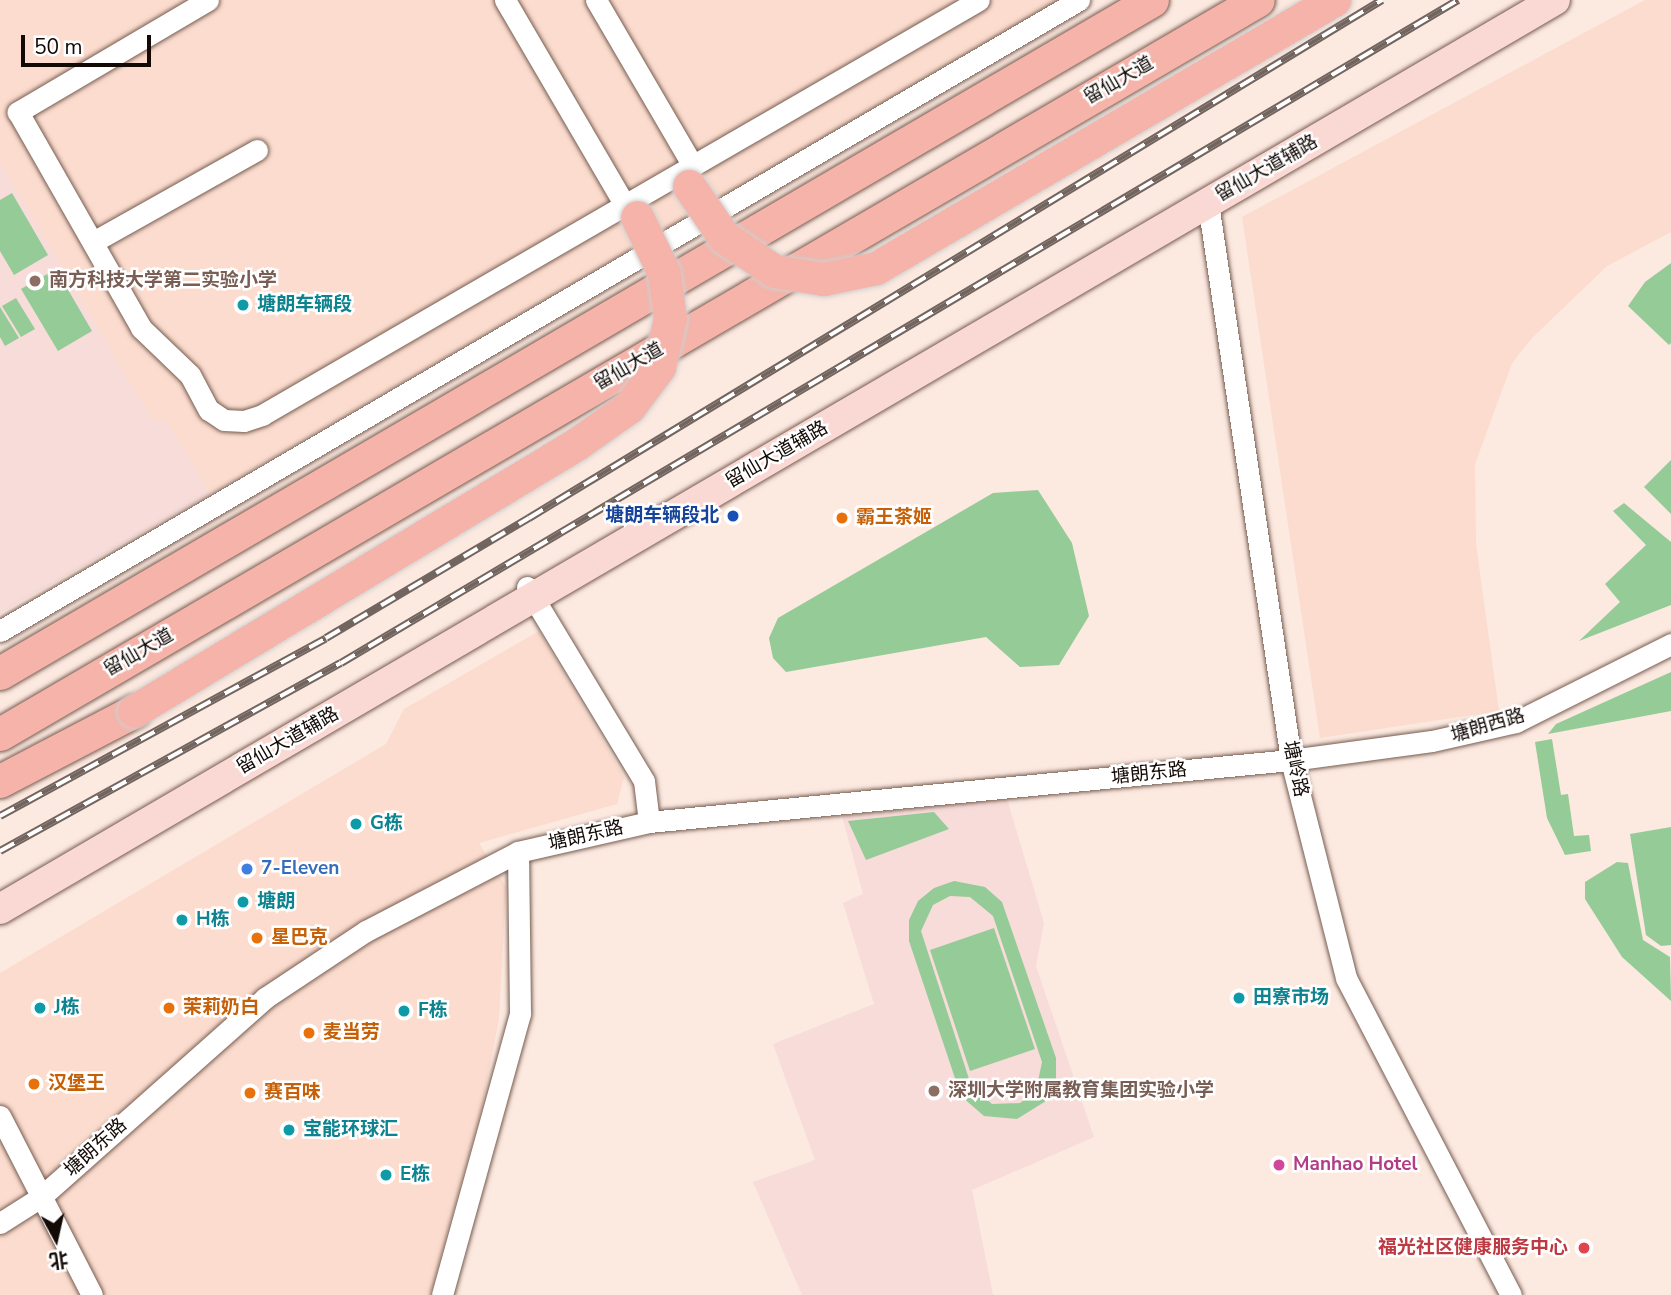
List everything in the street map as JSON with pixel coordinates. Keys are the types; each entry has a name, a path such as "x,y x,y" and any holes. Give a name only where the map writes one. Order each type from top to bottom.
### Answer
{"main road":[{"path":"0,673 1152,0"},
{"name":"留仙大道","path":"0,734 1258,0"},
{"path":"688,175 724,237 774,271 823,279 876,268 1334,0"},
{"name":"留仙大道辅路","path":"0,909 1524,0"},
{"name":"留仙大道辅路","path":"0,893 1208,203 1555,0"},
{"path":"0,781 134,710 585,438 629,407 659,367 670,318 664,274 630,208"}],"street":[{"path":"208,0 18,112 141,328 190,375 209,410 224,419 244,421 262,415 688,175 979,0"},
{"path":"505,0 630,208"},
{"path":"596,0 688,175"},
{"path":"0,631 1079,0"},
{"path":"93,242 257,150"},
{"name":"塘岭路","path":"1208,203 1291,760 1346,978 1511,1295"},
{"path":"530,591 644,781 649,822"},
{"name":"塘朗西路","path":"1291,760 1432,741 1516,722 1671,644"},
{"name":"塘朗东路","path":"0,1223 41,1197 265,998 366,931 518,852 649,822 1291,760"},
{"path":"443,1295 520,1014 518,852"},
{"path":"0,1116 93,1295"}],"shaded area":[{"name":"塘朗车辆段","path":"0,0 1059,0 210,494 167,422 0,401"},
{"path":"1645,0 1671,0 1671,232 1607,266 1532,338 1512,363 1475,464 1476,544 1499,711 1320,738 1242,217"},
{"name":"南方科技大学第二实验小学","path":"0,162 152,420 167,422 210,494 0,613"},
{"path":"539,631 624,777 617,804 479,843 506,887 499,1019 482,1107 430,1295 0,1295 0,973 386,744 404,709"},
{"name":"深圳大学附属教育集团实验小学","path":"1007,799 1044,923 1036,966 1094,1137 972,1190 993,1295 802,1295 753,1182 815,1160 773,1044 874,1004 843,903 863,894 842,816"}],"green space":[{"path":"12,193 48,255 14,275 0,251 0,200"},
{"path":"1671,263 1669,345 1628,306 1645,282"},
{"path":"56,269 92,331 58,351 21,289"},
{"path":"16,298 35,329 21,337 2,306"},
{"path":"0,307 19,338 5,346 0,337"},
{"path":"1671,460 1671,514 1644,487"},
{"path":"1038,490 1072,543 1089,616 1059,665 1020,667 986,637 786,672 773,658 769,638 778,618 993,493"},
{"path":"1624,503 1671,542 1671,605 1579,641 1620,602 1605,584 1646,545 1613,511"},
{"path":"1671,672 1671,711 1548,734 1556,724"},
{"path":"1552,739 1561,795 1568,794 1574,836 1589,835 1591,851 1565,855 1547,818 1535,742"},
{"path":"934,812 949,829 866,860 848,821"},
{"path":"1671,827 1671,945 1661,946 1646,935 1630,834"},
{"path":"1617,862 1628,863 1643,940 1670,957 1671,1001 1622,957 1585,899 1585,882"},
{"path":"954,881 985,887 1002,902 1056,1058 1056,1081 1046,1101 1017,1119 984,1116 961,1096 909,941 909,920 918,901 934,888","holes":["950,896 970,897 993,916 1042,1062 1036,1091 1020,1103 992,1104 971,1085 921,931 933,905"]},
{"path":"994,928 1035,1049 970,1071 930,950"}],"railway":[{"path":"0,816 326,638 529,518 1382,0"},
{"path":"0,851 341,663 1458,0"}],"place":[{"name":"南方科技大学第二实验小学","path":"35,281"},
{"name":"塘朗车辆段","path":"243,305"},
{"name":"塘朗车辆段北","path":"733,516"},
{"name":"霸王茶姬","path":"842,518"},
{"name":"G栋","path":"356,824"},
{"name":"7-Eleven","path":"247,869"},
{"name":"塘朗","path":"243,902"},
{"name":"H栋","path":"182,920"},
{"name":"星巴克","path":"257,938"},
{"name":"田寮市场","path":"1239,998"},
{"name":"J栋","path":"40,1008"},
{"name":"茉莉奶白","path":"169,1008"},
{"name":"F栋","path":"404,1011"},
{"name":"麦当劳","path":"309,1033"},
{"name":"汉堡王","path":"34,1084"},
{"name":"深圳大学附属教育集团实验小学","path":"934,1091"},
{"name":"赛百味","path":"250,1093"},
{"name":"宝能环球汇","path":"289,1130"},
{"name":"Manhao Hotel","path":"1279,1165"},
{"name":"E栋","path":"386,1175"},
{"name":"福光社区健康服务中心","path":"1584,1248"}]}
